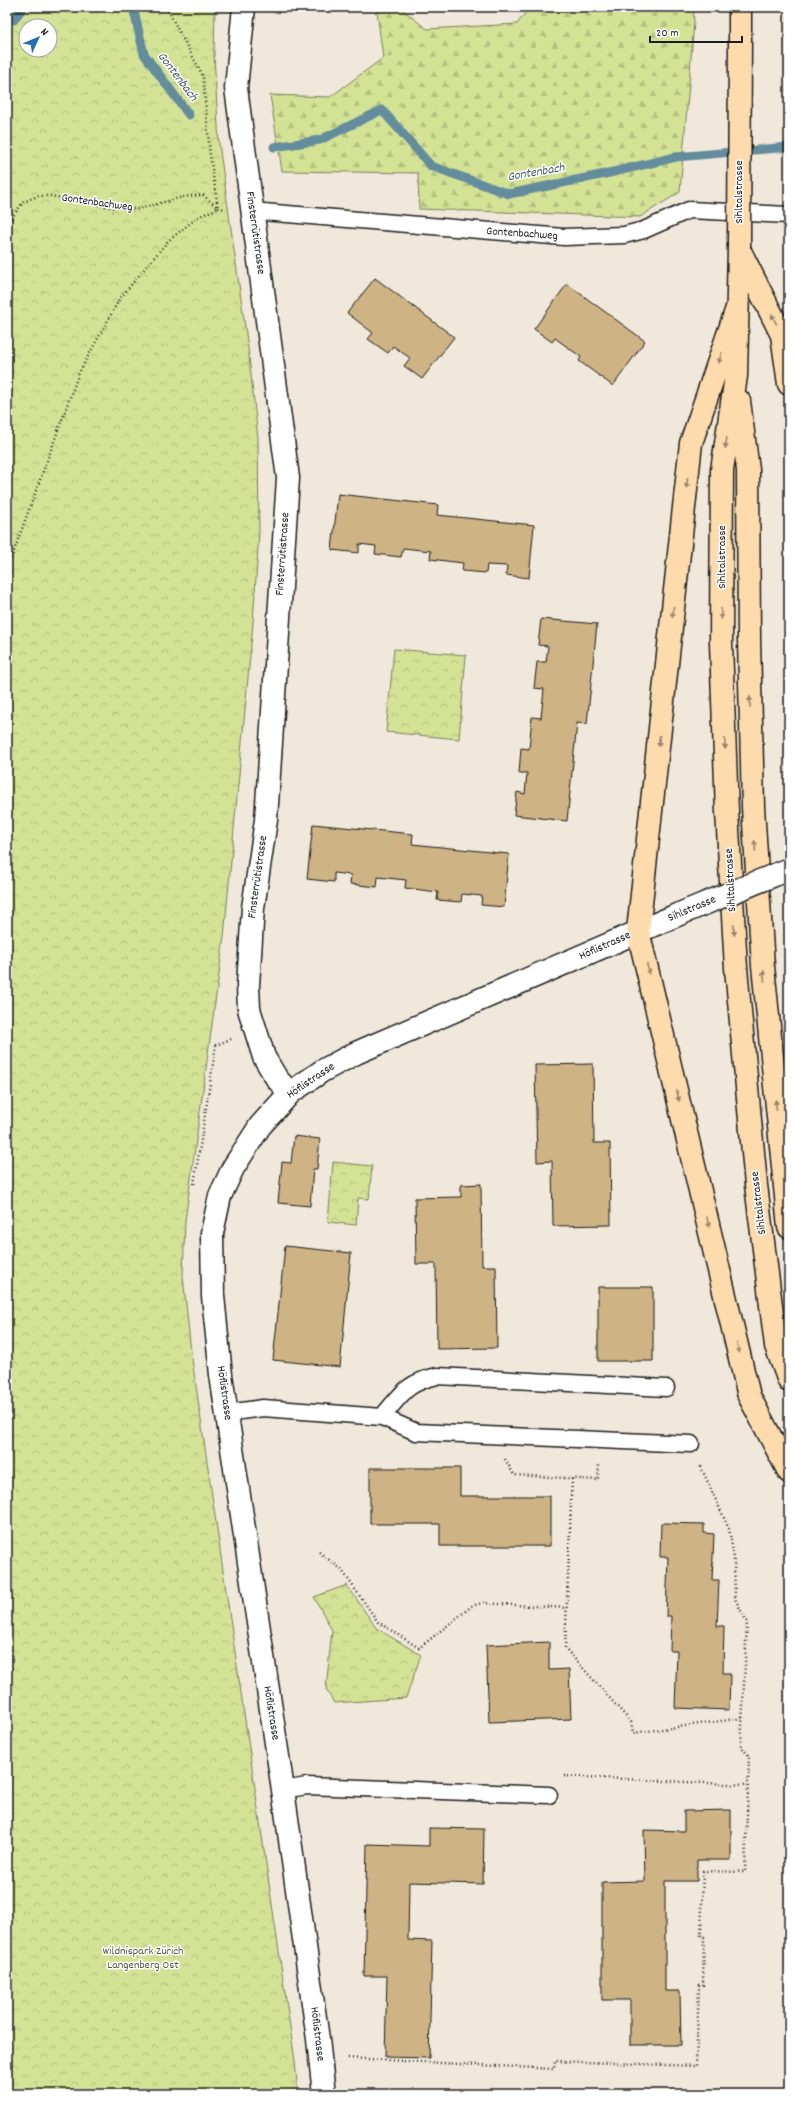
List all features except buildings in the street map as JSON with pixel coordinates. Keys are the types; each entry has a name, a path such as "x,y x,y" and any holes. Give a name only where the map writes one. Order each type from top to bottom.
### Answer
{"main road":[{"name":"Sihltalstrasse","path":"740,7 739,248 736,376 722,470 721,643 727,812 736,968 756,1185 776,1346 789,1381"},
{"path":"739,248 782,335 789,384"},
{"path":"737,308 691,443 638,931 750,1396 789,1472"},
{"name":"Sihltalstrasse","path":"736,376 748,470 749,640 753,807 763,966 789,1227"}],"street":[{"name":"Finsterrütistrasse","path":"244,7 236,88 288,478 266,820 253,908 248,961 249,1009 264,1057 277,1079 290,1093"},
{"name":"Sihlstrasse","path":"638,931 789,869"},
{"name":"Höflistrasse","path":"324,2094 283,1790 253,1595 213,1296 212,1233 220,1196 233,1168 260,1126 290,1093 322,1071 356,1053 638,931"}],"lane":[{"name":"Gontenbachweg","path":"252,210 564,237 624,235 644,230 689,210 789,215"},
{"path":"382,1417 408,1387 421,1380 437,1376 666,1388"},
{"path":"228,1413 263,1408 382,1417 416,1432 691,1444"},
{"path":"283,1790 307,1786 549,1795"}],"path":[{"path":"7,570 79,373 120,298 168,241 198,217 218,208 210,155 203,76 166,7"},
{"name":"Gontenbachweg","path":"7,225 23,202 38,196 51,196 108,207 138,209 183,197 203,195 218,208"},
{"path":"193,1190 216,1045 256,1030"},
{"path":"501,1436 501,1453 514,1475 572,1479 598,1480 601,1440"},
{"path":"320,2057 554,2069 555,2061 696,2066 699,1985 703,1985 704,1937 701,1936 703,1871 745,1872 748,1756 741,1746 748,1622 735,1599 734,1558 729,1529 691,1444"},
{"path":"572,1479 565,1648 631,1722 633,1733 743,1718"},
{"path":"319,1552 341,1569 378,1622 419,1648 472,1606 482,1603 567,1608"},
{"path":"549,1795 561,1776 748,1785"}],"green space":[{"name":"Wildnispark Zürich Langenberg Ost","path":"7,7 215,7 214,54 219,144 248,348 258,438 259,532 253,623 224,937 185,1221 183,1276 191,1352 295,2061 298,2094 7,2094"},
{"path":"381,7 399,7 427,29 517,24 530,7 693,7 694,22 680,192 640,217 419,209 418,173 282,171 270,95 330,97 383,58 377,12"},
{"path":"394,649 466,655 459,739 386,732"},
{"path":"333,1162 372,1166 369,1199 358,1198 356,1225 328,1222"},
{"path":"347,1585 376,1628 421,1655 406,1698 334,1703 326,1689 332,1630 314,1597"}],"waterway":[{"name":"Gontenbach","path":"7,18 14,20 23,7"},
{"name":"Gontenbach","path":"133,7 144,54 189,115"},
{"name":"Gontenbach","path":"274,147 320,140 382,110 431,166 509,194 605,174 676,157 789,147"}]}
